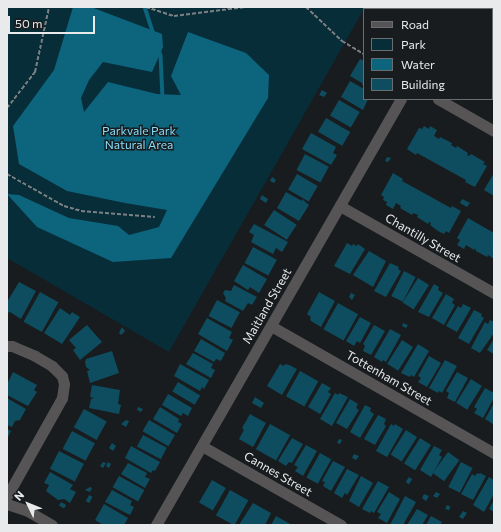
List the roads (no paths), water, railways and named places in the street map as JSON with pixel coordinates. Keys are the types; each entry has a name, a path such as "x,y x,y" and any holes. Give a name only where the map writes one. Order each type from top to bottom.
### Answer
{"street":[{"name":"Maitland Street","path":"156,525 400,100"},
{"path":"440,100 494,131"},
{"name":"Chantilly Street","path":"340,206 494,293"},
{"name":"Tottenham Street","path":"271,326 494,453"},
{"path":"7,346 12,346 35,356 52,366 62,376 64,384 62,398 7,496"},
{"name":"Cannes Street","path":"202,446 341,525"},
{"path":"7,504 26,510 52,525"}],"water":[{"path":"73,7 91,7 162,34 163,47 152,72 103,62 89,80 81,98 84,112 108,82 157,94 181,95 171,76 188,32 246,53 269,75 268,98 171,258 113,262 37,227 7,194 19,195 69,218 118,226 129,235 159,227 167,210 67,191 19,164 13,126 54,70"}],"waterway":[{"path":"145,7 154,34"},
{"path":"159,49 161,56 163,98"}],"park label":[{"name":"Parkvale Park Natural Area","path":"139,138"}]}
